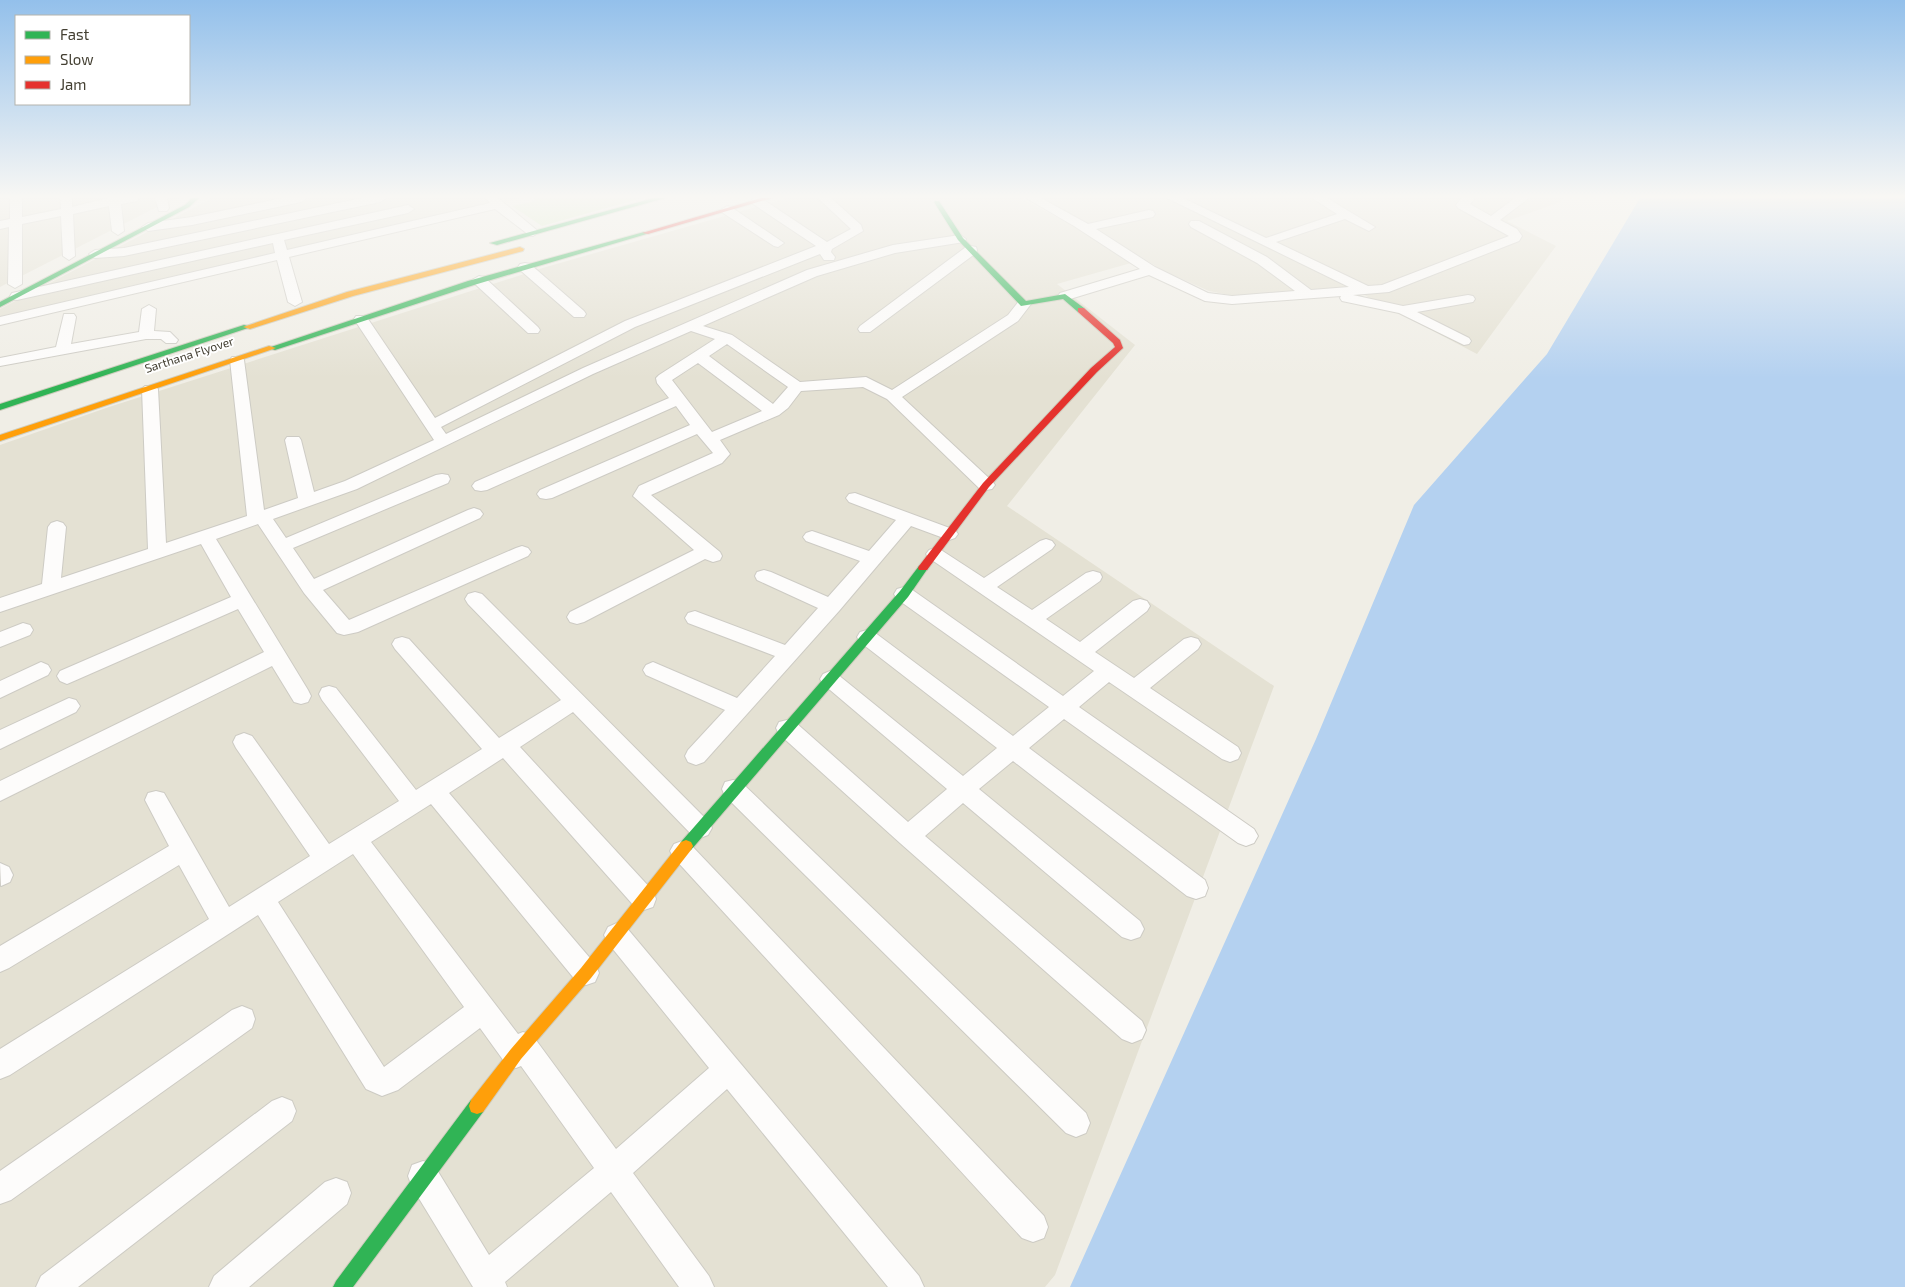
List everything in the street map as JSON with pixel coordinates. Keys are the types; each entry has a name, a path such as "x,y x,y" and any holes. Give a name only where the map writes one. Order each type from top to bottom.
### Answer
{"main road":[{"path":"0,305 10,290 65,258"},
{"path":"10,290 29,289 87,258"},
{"path":"124,355 430,260 453,258"},
{"path":"350,294 486,258"},
{"path":"387,302 511,258"},
{"path":"0,438 422,298 557,258"},
{"path":"342,1287 423,1176 520,1050 617,935 700,828 904,594 948,534 972,507 986,485 1094,370 1119,348 1117,342 1065,296 1024,304 979,258"},
{"path":"350,294 377,277"},
{"path":"387,302 422,298 449,280"},
{"name":"Sarthana Flyover","path":"0,407 350,294"},
{"name":"Sarthana Flyover","path":"0,431 387,302"}],"street":[{"path":"13,258 10,290 171,258"},
{"path":"0,321 270,258"},
{"path":"284,258 295,302"},
{"path":"432,426 630,324 798,258"},
{"path":"828,258 832,266"},
{"path":"0,605 351,485 588,371 688,326 832,266 859,258"},
{"path":"865,329 948,258"},
{"path":"1132,258 1150,270 1205,297 1232,300 1366,291 1390,287 1464,258"},
{"path":"1258,258 1310,295"},
{"path":"1298,258 1366,291"},
{"path":"525,267 579,314"},
{"path":"1065,296 1150,270"},
{"path":"479,280 533,330"},
{"path":"1330,293 1403,310 1464,341"},
{"path":"1403,310 1468,299"},
{"path":"892,396 1013,318 1024,304"},
{"path":"146,335 149,309"},
{"path":"63,351 69,317"},
{"path":"361,319 444,441"},
{"path":"688,326 728,338 796,387 864,381 892,396 986,485"},
{"path":"0,362 146,335 165,335 171,340"},
{"path":"577,617 710,553 642,496 645,490 720,457 722,454 721,450 665,383 664,378 728,338"},
{"path":"699,356 773,412"},
{"path":"237,360 259,518 282,546 311,588 344,628 351,627 522,552"},
{"path":"546,494 706,432 773,412 782,405 796,387"},
{"path":"150,389 157,552"},
{"path":"481,486 679,399"},
{"path":"293,440 307,500"},
{"path":"282,546 442,479"},
{"path":"855,498 948,534"},
{"path":"311,588 474,514"},
{"path":"696,756 790,654 908,518"},
{"path":"51,588 57,526"},
{"path":"205,536 244,599 274,656 301,696"},
{"path":"812,538 872,559"},
{"path":"984,587 1046,545"},
{"path":"935,554 1230,753"},
{"path":"764,576 832,606"},
{"path":"1032,619 1093,578"},
{"path":"904,594 1246,836"},
{"path":"67,676 244,599"},
{"path":"475,599 700,828"},
{"path":"1080,652 1140,606"},
{"path":"695,618 790,654"},
{"path":"0,640 24,630"},
{"path":"867,637 1196,888"},
{"path":"402,644 644,899"},
{"path":"1135,689 1191,644"},
{"path":"0,792 274,656"},
{"path":"0,690 41,670"},
{"path":"653,670 740,708"},
{"path":"908,836 1108,671"},
{"path":"830,679 1132,929"},
{"path":"329,694 586,973"},
{"path":"0,1065 575,701"},
{"path":"0,740 70,706"},
{"path":"786,728 1132,1030"},
{"path":"244,742 325,858"},
{"path":"733,789 1076,1123"},
{"path":"156,800 224,922"},
{"path":"356,839 483,1009 520,1050 614,1170 698,1287"},
{"path":"0,960 183,850"},
{"path":"682,851 1033,1227"},
{"path":"262,899 376,1079 380,1082 386,1082 392,1078 483,1009"},
{"path":"617,935 904,1286"},
{"path":"0,1189 242,1019"},
{"path":"423,1176 488,1283 728,1070"},
{"path":"52,1287 282,1111"},
{"path":"225,1287 336,1193"}],"shaded area":[{"path":"0,258 57,258 0,287"},
{"path":"97,258 259,258 0,317 0,309"},
{"path":"577,258 1124,258 1131,263 1057,284 1135,345 1007,506 1274,686 1055,1275 1045,1287 0,1287 0,445 109,407"},
{"path":"1143,258 1547,258 1477,354 1349,287 1234,296 1209,291 1164,271"}],"water":[{"path":"1604,258 1905,258 1905,1287 1070,1287 1316,739 1414,505 1547,354"}],"traffic: fast":[{"path":"0,305 89,258"},
{"path":"272,348 471,283 558,258"},
{"path":"979,258 1024,304 1065,296 1081,310"},
{"path":"0,407 247,327"},
{"path":"686,846 904,594 923,568"},
{"path":"342,1287 477,1106"}],"traffic: slow":[{"path":"247,327 350,294 486,258"},
{"path":"0,438 272,348"},
{"path":"477,1106 516,1054 586,973 686,846"}],"traffic: jam":[{"path":"923,568 986,485 1094,370 1119,348 1117,342 1081,310"}]}
